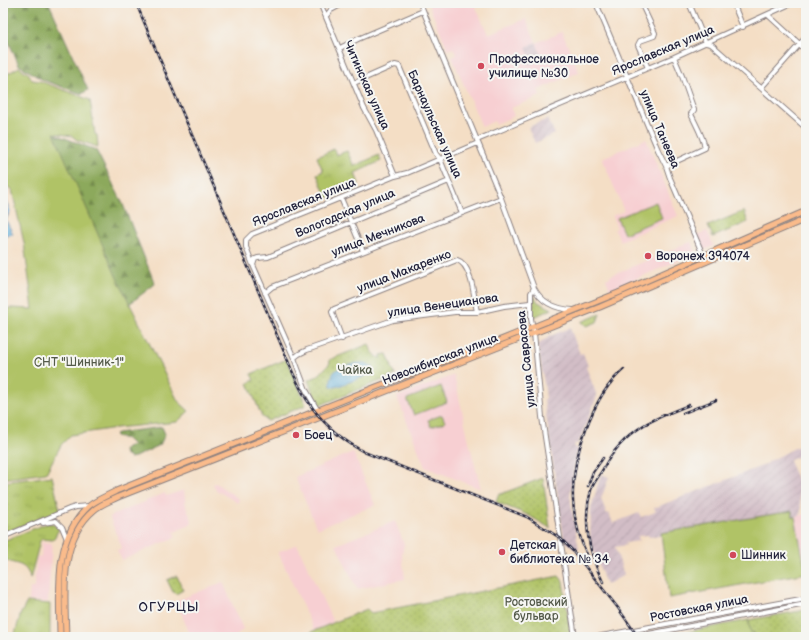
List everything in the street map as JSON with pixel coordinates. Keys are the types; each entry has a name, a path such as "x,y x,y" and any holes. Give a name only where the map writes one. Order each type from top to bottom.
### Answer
{"main road":[{"name":"Новосибирская улица","path":"60,637 60,569 62,552 75,523 89,506 116,491 532,327 703,257 806,211"},
{"name":"Новосибирская улица","path":"66,637 66,582 69,553 80,527 85,520 97,508 118,496 534,333 806,219"}],"street":[{"name":"Читинская улица","path":"320,3 395,176"},
{"path":"326,16 331,10 344,3"},
{"path":"420,3 501,198 534,288 542,300 550,305 573,310"},
{"name":"улица Танеева","path":"596,3 626,77 666,166 672,184 706,262"},
{"path":"641,3 655,33 654,36 640,41 638,45 648,68"},
{"path":"688,3 706,43 711,44 806,128"},
{"path":"733,3 743,26"},
{"name":"Ярославская улица","path":"318,411 306,390 294,358 264,293 246,247 246,240 252,234 440,159 477,141 706,43 790,4"},
{"path":"340,48 423,11"},
{"path":"768,15 806,50"},
{"path":"761,88 806,37"},
{"path":"666,166 696,154 705,148 702,137 691,114 694,110 674,57"},
{"name":"Барнаульская улица","path":"354,83 395,64 399,66 462,213"},
{"name":"Вологодская улица","path":"253,265 255,259 257,258 262,259 268,257 449,181"},
{"path":"341,198 362,252"},
{"name":"улица Мечникова","path":"264,293 272,288 501,198"},
{"name":"улица Макаренко","path":"342,339 332,312 334,309 457,260 462,261 471,278 477,312"},
{"name":"улица Саврасова","path":"534,288 531,293 530,303 542,418 575,637"},
{"name":"улица Венецианова","path":"294,358 307,350 393,320 455,312 477,312 504,306 530,303"},
{"name":"Новосибирская улица","path":"3,536 76,507 89,506"},
{"name":"Новосибирская улица","path":"34,524 56,521 62,527 67,539"},
{"name":"Ростовская улица","path":"596,637 806,598"},
{"name":"Ростовская улица","path":"633,637 806,604"}],"shaded area":[{"name":"Профессиональное училище №30","path":"428,3 474,3 488,34 526,19 536,42 526,47 543,59 536,43 562,32 579,72 538,90 540,96 511,108 514,116 496,124 494,121 482,127 452,57 457,55 453,48 448,50"},
{"path":"536,42 543,59 528,65 526,59 530,57 526,47"},
{"path":"548,119 555,134 535,143 528,127"},
{"path":"646,139 678,216 620,241 614,230 617,228 612,216 624,211 602,158"},
{"path":"707,231 714,246 702,251 695,236"},
{"path":"691,242 696,253 610,290 606,279 610,276"},
{"path":"570,328 580,354 583,353 588,366 586,367 597,396 578,444 575,443 574,447 578,449 575,457 570,496 579,548 574,549 564,540 544,400 546,398 544,383 538,348 538,345 550,336"},
{"path":"454,375 481,489 425,467 397,397"},
{"path":"806,442 806,453 789,461 802,490 799,492 801,509 800,516 793,517 792,511 661,533 661,536 638,536 639,541 625,543 626,545 615,547 624,575 606,585 590,540 591,508 601,474 609,477 601,499 607,514 609,513 613,523 639,513 641,517 653,513 656,511 654,508 767,464"},
{"path":"353,452 375,505 317,529 295,477"},
{"path":"216,483 239,499 238,503 216,490 213,484"},
{"path":"184,490 186,506 192,521 190,525 174,532 176,537 122,560 117,550 122,548 110,518 111,516 165,493 166,496"},
{"path":"806,514 806,573 795,517"},
{"path":"395,521 404,544 402,555 405,579 357,589 336,545"},
{"path":"42,542 52,543 48,602 29,601 30,588 34,588 37,557 41,557"},
{"path":"297,544 333,622 314,631 278,552"},
{"path":"223,582 243,629 235,637 191,637 176,601"}],"green space":[{"path":"3,3 49,3 88,90 82,94 43,80 19,65 3,29"},
{"name":"СНТ \"Шинник-1\"","path":"19,67 29,74 32,80 40,81 90,100 98,147 77,140 72,136 54,133 116,276 178,401 189,411 177,422 116,428 71,435 61,445 46,473 3,479 3,309 33,309 24,243 12,190 3,183 3,74 9,73"},
{"path":"52,133 96,150 122,202 155,284 128,305"},
{"path":"334,149 336,155 347,151 354,166 379,155 381,161 355,173 359,184 327,198 317,174 323,171 317,157"},
{"path":"656,202 662,218 624,234 617,218"},
{"path":"744,211 748,222 713,237 708,226"},
{"path":"534,296 538,302 552,309 534,317 532,314"},
{"path":"600,314 597,322 587,326 581,322"},
{"name":"Чайка","path":"369,344 371,350 378,358 381,358 381,355 387,354 395,375 318,406 308,380 318,376 330,363 329,360"},
{"path":"287,359 306,405 268,421 262,417 248,383 254,380 251,374"},
{"path":"441,386 447,402 414,415 407,399"},
{"path":"442,415 445,422 431,427 428,420"},
{"path":"162,427 165,434 160,445 130,458 125,455 124,451 127,447 133,445 127,439 115,435 117,433"},
{"path":"52,476 60,511 3,533 3,482"},
{"path":"543,478 550,528 528,515 496,502 498,495"},
{"name":"Шинник","path":"792,511 793,517 795,517 806,573 669,598 661,533"},
{"path":"52,523 59,529 53,540 42,539 40,541 30,579 26,569 23,566 7,561 3,558 3,541 45,524"},
{"path":"177,576 183,590 176,594 173,592 167,580"},
{"name":"Ростовский бульвар","path":"559,576 563,581 570,637 313,637 311,632 367,609 371,613"},
{"path":"27,602 50,604 50,637 14,637 21,613"},
{"path":"806,610 806,637 754,637 754,633 751,633 748,620"},
{"path":"748,620 751,633 754,632 754,637 687,637 686,632"}],"water":[{"path":"3,194 10,211 6,220 13,234 3,236"},
{"path":"366,363 373,367 373,371 366,376 336,387 331,386 332,375 338,369 347,365"}],"railway":[{"path":"136,3 293,373 303,394 319,416 332,430 364,452 527,517 560,538 573,551 618,608 638,637"},
{"path":"588,557 582,544 578,529 573,500 573,484 576,466 580,448 593,412 602,395 624,369"},
{"path":"683,413 716,400"},
{"path":"603,582 594,560 588,537 588,502 593,485 620,444 649,422 689,405"},
{"path":"588,486 593,472 603,458"}],"place":[{"name":"Профессиональное училище №30","path":"481,66"},
{"name":"Воронеж 394074","path":"648,256"},
{"name":"Боец","path":"296,435"},
{"name":"Детская библиотека № 34","path":"502,552"},
{"name":"Шинник","path":"733,555"}],"district":[{"name":"ОГУРЦЫ","path":"169,606"}]}
